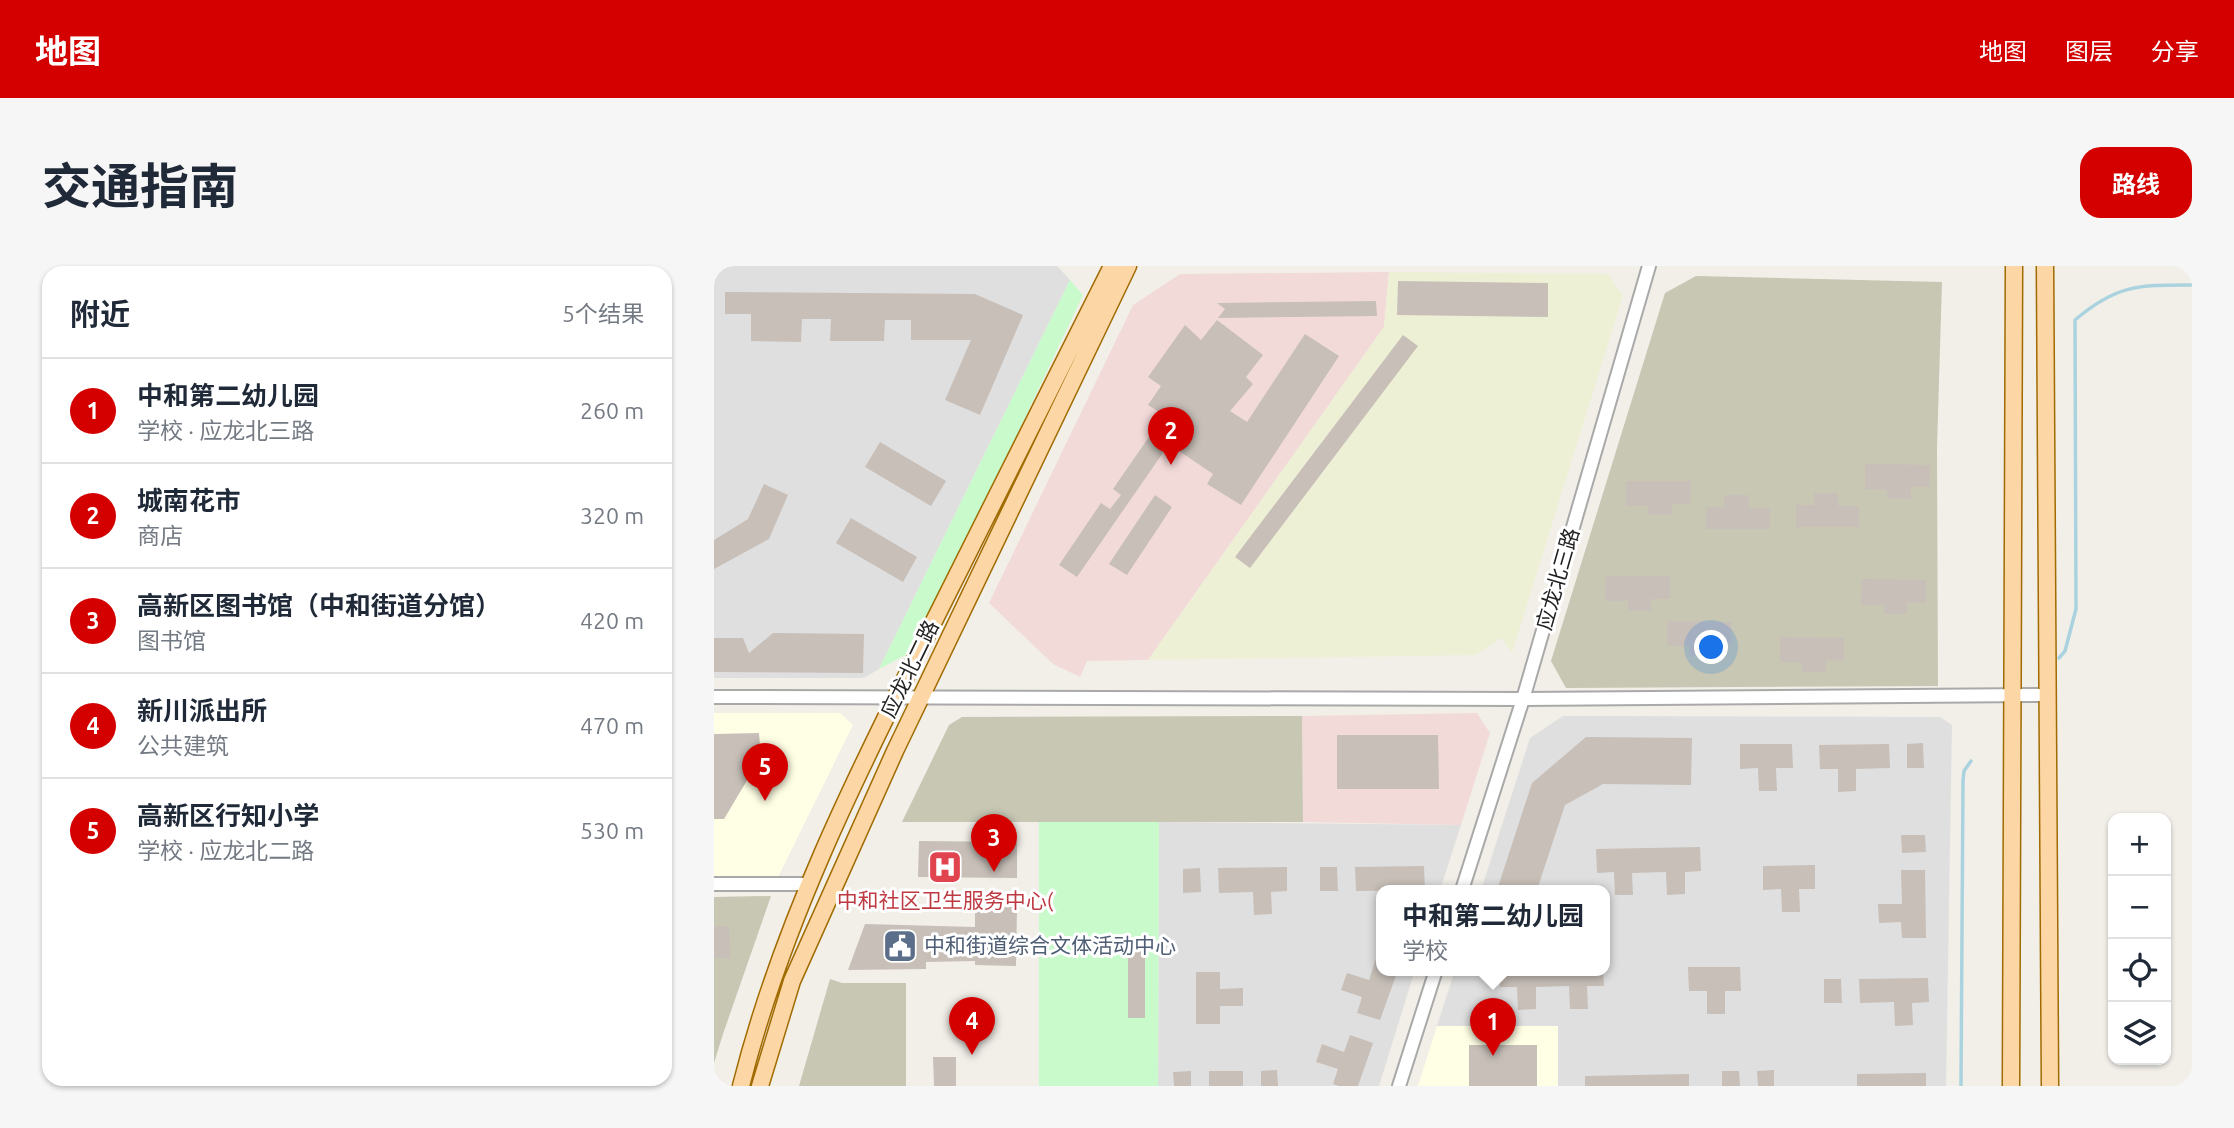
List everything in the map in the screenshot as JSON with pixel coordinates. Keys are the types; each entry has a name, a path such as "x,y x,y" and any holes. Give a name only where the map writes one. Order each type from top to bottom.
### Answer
{"main road":[{"name":"应龙北二路","path":"741,1086 768,998 811,884 896,697 1112,266"},
{"name":"应龙北二路","path":"760,1086 792,981 921,697 1128,266"},
{"path":"2011,1086 2014,266"},
{"path":"2045,266 2050,1086"}],"street":[{"name":"应龙北三路","path":"1464,885 1523,699 1649,266"},
{"path":"714,697 1523,699 2048,695"},
{"path":"714,884 811,884"},
{"path":"1399,1086 1434,976"}],"shaded area":[{"path":"714,266 1057,266 1070,280 879,669 864,678 714,678"},
{"path":"1389,272 1384,327 1148,660 1087,661 1080,677 1053,664 989,603 1133,305 1180,274"},
{"path":"1389,272 1608,274 1623,296 1512,653 1502,638 1475,655 1148,660 1384,327"},
{"path":"1696,276 1942,282 1937,447 1938,686 1566,688 1551,661 1665,293"},
{"path":"714,713 840,713 853,725 778,877 714,876"},
{"path":"1477,713 1490,733 1461,825 1303,822 1302,716"},
{"path":"1302,716 1303,822 902,822 949,725 962,717"},
{"path":"1563,716 1940,717 1952,725 1946,1086 1558,1086 1558,1026 1437,1026 1453,976 1610,976 1610,885 1483,885 1530,738"},
{"path":"1159,822 1461,825 1442,885 1376,885 1376,976 1413,976 1379,1086 1158,1086"},
{"path":"771,896 723,1034 714,1063 714,897"},
{"path":"830,979 842,983 906,983 906,1086 799,1086"},
{"path":"1437,1026 1558,1026 1558,1086 1418,1086"}],"green space":[{"path":"1070,280 1083,295 915,650 879,669"},
{"path":"1039,822 1159,822 1158,1086 1039,1086"}],"building":[{"path":"1398,281 1548,283 1548,317 1397,315"},
{"path":"725,292 975,294 1023,315 980,415 945,400 971,340 911,340 911,320 885,320 884,341 830,341 831,319 802,319 801,342 751,341 751,314 725,314"},
{"path":"1376,301 1377,316 1218,318 1225,309 1217,303"},
{"path":"1217,320 1263,355 1246,377 1253,384 1230,411 1247,422 1305,334 1339,356 1241,505 1207,484 1213,474 1169,444 1077,577 1059,565 1101,503 1110,509 1121,495 1113,489 1164,415 1148,405 1161,386 1148,377 1185,325 1201,340"},
{"path":"1403,335 1418,346 1250,568 1235,557"},
{"path":"880,442 946,481 931,506 865,467"},
{"path":"1865,464 1930,465 1929,487 1911,487 1911,499 1887,499 1887,490 1865,489"},
{"path":"1626,481 1691,481 1690,504 1672,504 1672,515 1648,515 1648,506 1626,506"},
{"path":"764,484 788,495 769,539 714,569 714,540 748,519"},
{"path":"1814,493 1838,493 1838,506 1859,506 1859,527 1796,527 1796,505 1814,505"},
{"path":"1155,495 1172,507 1127,575 1109,564"},
{"path":"1724,495 1749,495 1749,508 1770,508 1770,529 1706,529 1706,507 1724,507"},
{"path":"851,518 917,557 903,582 836,543"},
{"path":"1606,576 1670,576 1670,599 1651,599 1651,611 1628,610 1628,601 1605,601"},
{"path":"1862,579 1926,580 1926,603 1907,602 1907,614 1884,614 1884,605 1861,605"},
{"path":"1667,621 1732,622 1731,644 1713,644 1713,656 1689,656 1689,646 1667,646"},
{"path":"773,633 864,634 863,673 714,672 714,638 743,638 749,653"},
{"path":"1780,637 1844,638 1844,661 1826,660 1826,672 1802,672 1802,663 1780,662"},
{"path":"759,733 761,757 724,819 714,819 714,734"},
{"path":"1337,735 1438,735 1439,789 1337,789"},
{"path":"1586,737 1692,738 1691,785 1603,784 1565,805 1539,885 1499,885 1532,783"},
{"path":"1923,743 1924,768 1907,768 1907,744"},
{"path":"1740,744 1792,744 1793,768 1776,768 1777,791 1759,791 1758,768 1740,769"},
{"path":"1889,744 1890,768 1856,769 1856,791 1838,792 1838,769 1820,769 1819,745"},
{"path":"1901,835 1925,835 1926,852 1902,853"},
{"path":"919,841 1017,842 1017,878 918,877"},
{"path":"1700,847 1701,871 1685,872 1685,894 1667,895 1666,872 1632,873 1633,895 1615,895 1614,872 1597,873 1596,849"},
{"path":"1815,865 1815,889 1799,889 1800,912 1782,912 1781,889 1763,890 1763,866"},
{"path":"1424,866 1425,885 1376,885 1376,891 1356,891 1355,867"},
{"path":"1287,867 1287,891 1271,892 1272,914 1254,915 1253,892 1219,893 1218,868"},
{"path":"1320,867 1337,867 1338,891 1320,891"},
{"path":"1200,868 1201,892 1183,893 1183,869"},
{"path":"1901,870 1925,870 1926,938 1902,938 1901,922 1879,923 1878,904 1902,904"},
{"path":"975,907 1017,907 1016,966 975,965 975,961 926,962 926,969 848,970 865,924 975,927"},
{"path":"714,926 729,926 730,958 714,958"},
{"path":"1128,951 1145,951 1145,1018 1128,1018"},
{"path":"1376,958 1376,976 1396,976 1380,1020 1357,1013 1362,997 1341,990 1347,973 1369,980"},
{"path":"1688,967 1740,967 1741,991 1725,991 1725,1014 1707,1014 1707,991 1689,991"},
{"path":"1196,972 1220,972 1220,989 1243,988 1243,1006 1220,1006 1220,1024 1196,1024"},
{"path":"1499,976 1603,976 1604,986 1587,986 1588,1009 1570,1009 1569,986 1536,987 1536,1009 1518,1010 1517,987 1500,987"},
{"path":"1928,978 1929,1002 1912,1003 1913,1025 1895,1026 1894,1002 1860,1003 1859,979"},
{"path":"1824,979 1841,979 1842,1003 1824,1003"},
{"path":"1350,1035 1373,1043 1358,1086 1339,1086 1333,1084 1338,1069 1316,1062 1322,1044 1344,1052"},
{"path":"1469,1045 1537,1045 1537,1086 1469,1086"},
{"path":"933,1057 956,1057 956,1086 934,1086"},
{"path":"1277,1070 1278,1086 1261,1086 1261,1071"},
{"path":"1774,1070 1774,1086 1758,1086 1757,1071"},
{"path":"1191,1071 1191,1086 1174,1086 1173,1072"},
{"path":"1209,1071 1243,1071 1243,1086 1209,1086"},
{"path":"1722,1071 1739,1071 1740,1086 1722,1086"},
{"path":"1926,1073 1926,1086 1857,1086 1857,1074"},
{"path":"1689,1074 1689,1086 1585,1086 1585,1076"}],"waterway":[{"path":"2059,658 2065,651 2076,609 2075,320 2104,299 2130,289 2158,285 2192,285"},
{"path":"1961,1086 1963,781 1964,771 1971,761"}],"place":[{"name":"城南花市","path":"1171,465"},
{"name":"高新区行知小学","path":"765,801"},
{"name":"中和社区卫生服务中心(","path":"945,867"},
{"name":"高新区图书馆（中和街道分馆）","path":"994,872"},
{"name":"中和街道综合文体活动中心","path":"900,946"},
{"name":"新川派出所","path":"972,1055"},
{"name":"中和第二幼儿园","path":"1493,1056"}]}
